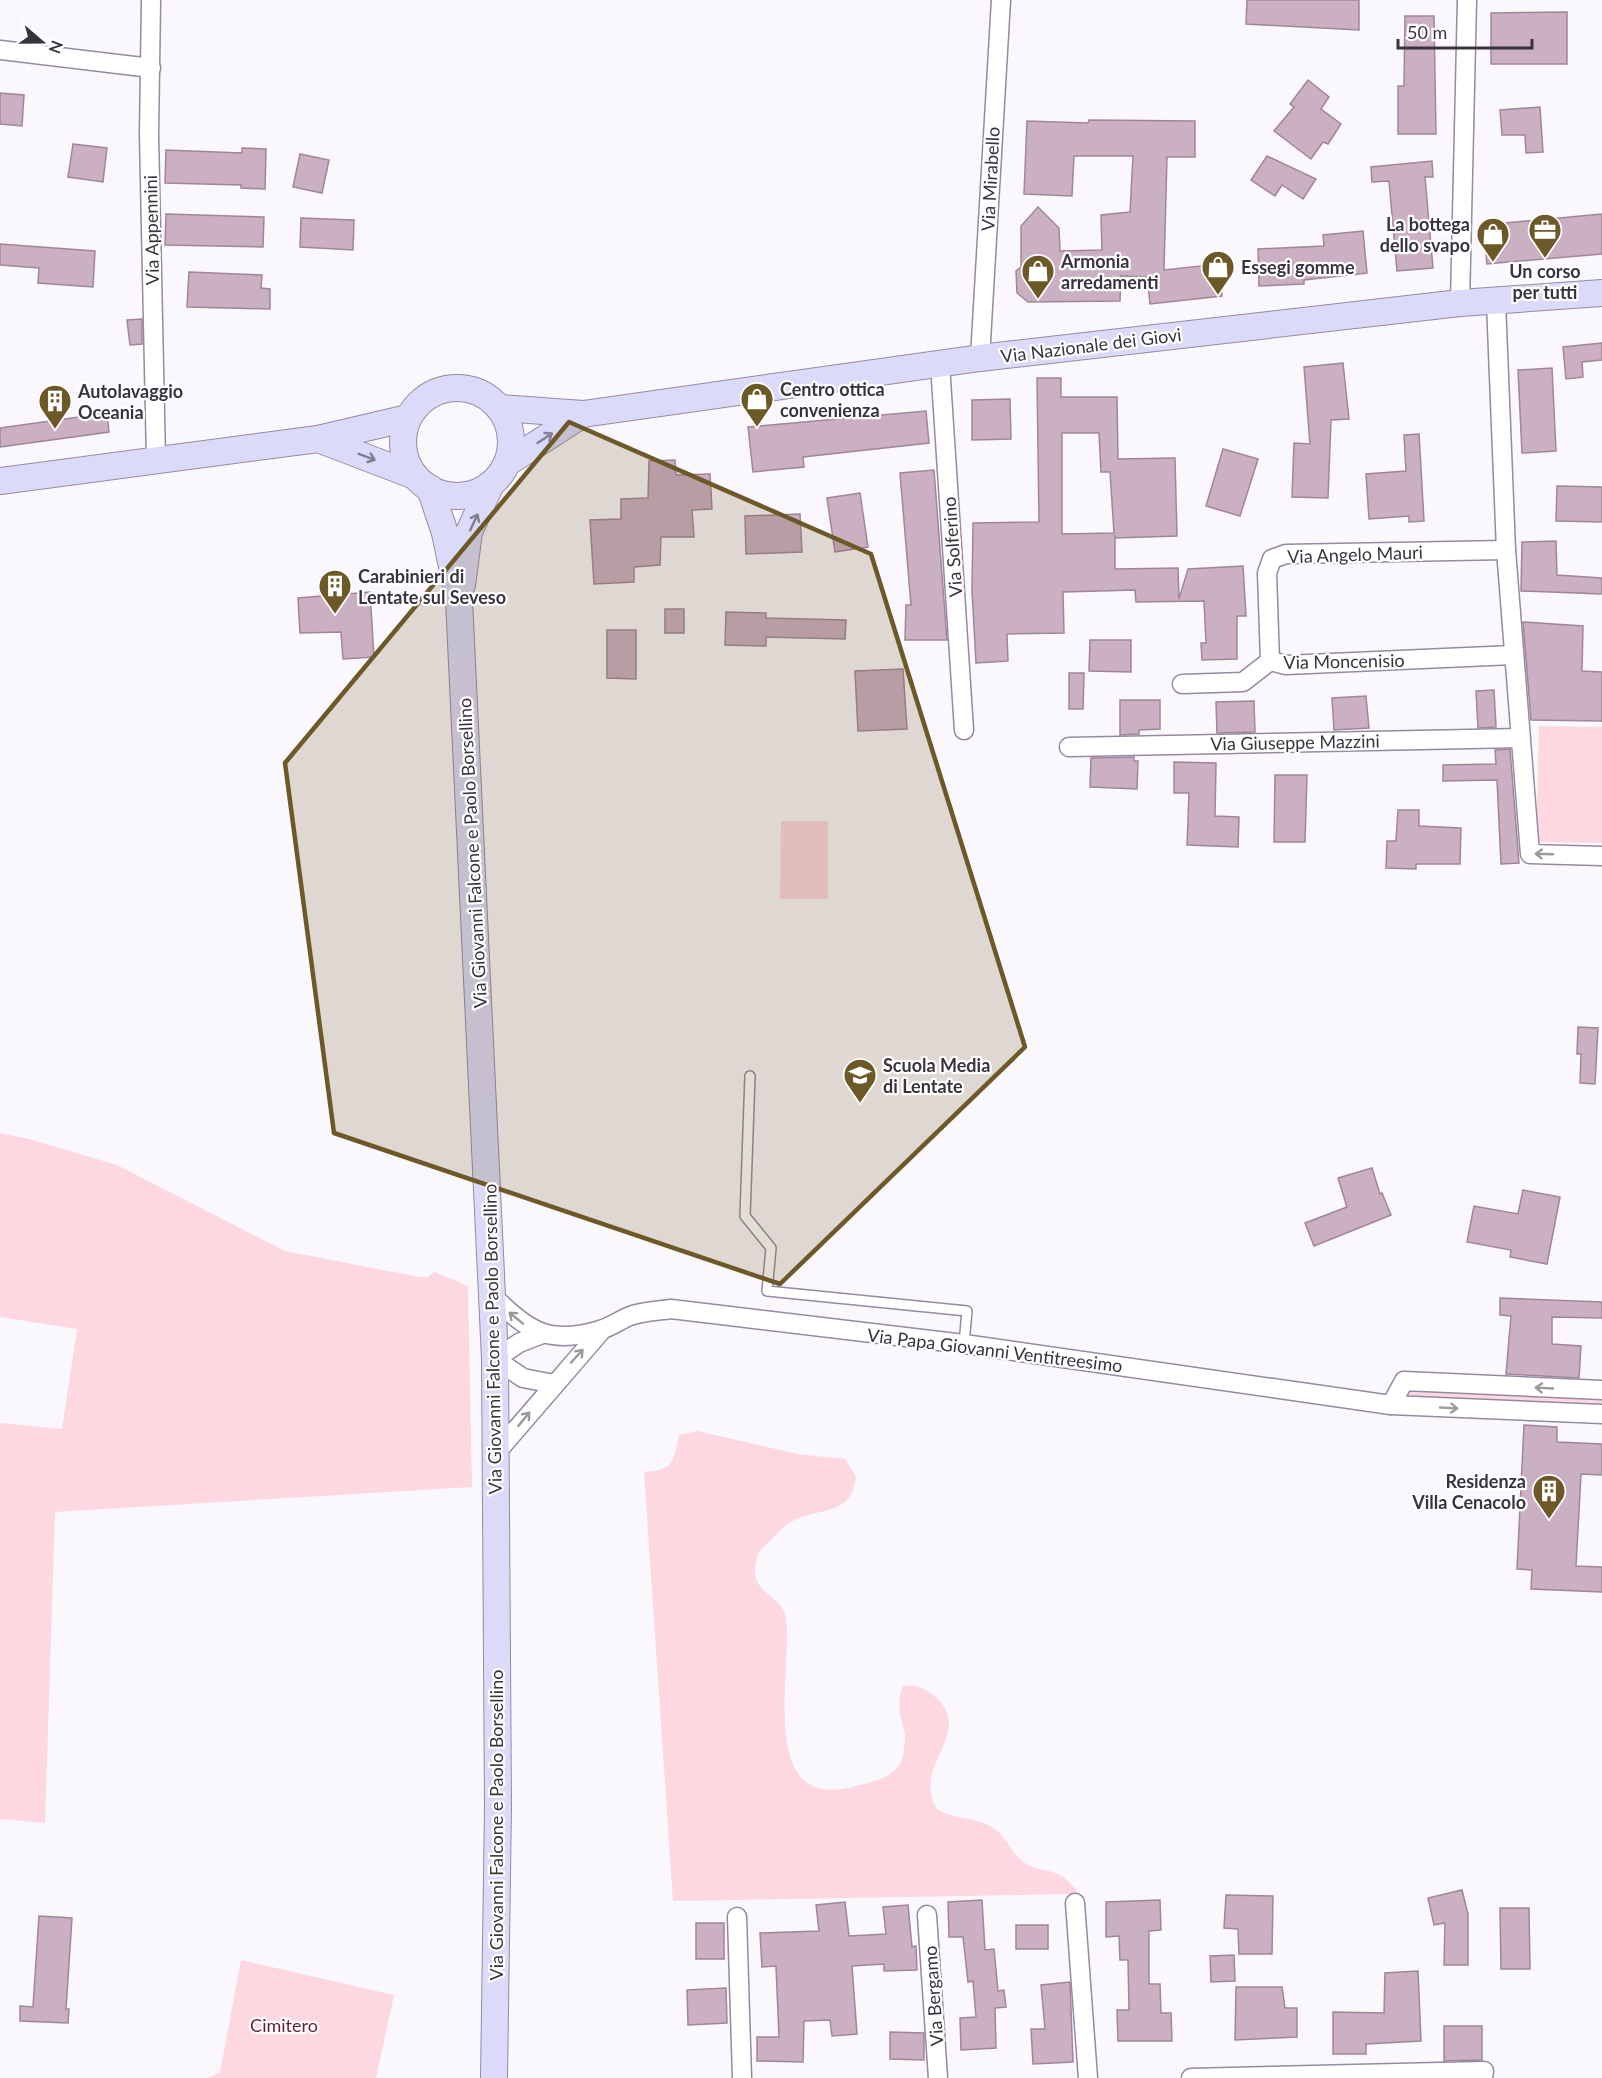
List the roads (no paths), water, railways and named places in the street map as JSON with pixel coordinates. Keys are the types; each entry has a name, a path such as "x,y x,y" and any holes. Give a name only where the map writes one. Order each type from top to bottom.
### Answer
{"main road":[{"name":"Via Nazionale dei Giovi","path":"500,408 583,414 980,358 1460,303 1602,292"},
{"path":"454,388 481,393 500,408 511,434 507,463 491,484 469,532 459,600 445,533 422,482 409,466 403,446 408,418 426,398 454,388"},
{"name":"Via Nazionale dei Giovi","path":"507,463 583,414"},
{"path":"0,481 318,439 408,418"},
{"path":"318,439 460,496 475,493 491,484"},
{"name":"Via Giovanni Falcone e Paolo Borsellino","path":"459,600 495,1359 498,1807 494,2078"}],"street":[{"name":"Via Appennini","path":"151,0 149,135 156,460"},
{"name":"Via Mirabello","path":"980,358 1000,0"},
{"path":"1460,303 1467,0"},
{"path":"0,50 151,68"},
{"path":"1496,302 1506,550 1530,854 1602,856"},
{"name":"Via Solferino","path":"940,364 964,730"},
{"name":"Via Angelo Mauri","path":"1270,661 1267,573 1272,559 1286,554 1506,550"},
{"name":"Via Moncenisio","path":"1182,684 1243,682 1270,661 1286,665 1513,655"},
{"name":"Via Giuseppe Mazzini","path":"1069,747 1520,738"},
{"name":"Via Papa Giovanni Ventitreesimo","path":"493,1296 516,1319 542,1334 565,1338 602,1330 632,1315 671,1309 964,1344 1391,1405 1602,1414"},
{"name":"Via Papa Giovanni Ventitreesimo","path":"495,1454 602,1330"},
{"name":"Via Papa Giovanni Ventitreesimo","path":"495,1359 519,1343 542,1334"},
{"path":"495,1359 523,1378 554,1384"},
{"path":"1391,1405 1404,1381 1602,1390"},
{"path":"1075,1903 1088,2078"},
{"name":"Via Bergamo","path":"927,1915 938,2078"},
{"path":"737,1917 741,2078"},
{"path":"1191,2078 1484,2075"}],"lane":[{"path":"750,1076 745,1216 771,1248 767,1291 967,1311 964,1344"}],"place":[{"name":"Un corso per tutti","path":"1545,259"},
{"name":"La bottega dello svapo","path":"1493,263"},
{"name":"Essegi gomme","path":"1218,296"},
{"name":"Armonia arredamenti","path":"1038,300"},
{"name":"Centro ottica convenienza","path":"757,428"},
{"name":"Autolavaggio Oceania","path":"55,430"},
{"name":"Carabinieri di Lentate sul Seveso","path":"335,615"},
{"name":"Scuola Media di Lentate","path":"860,1104"},
{"name":"Residenza Villa Cenacolo","path":"1549,1520"}],"park label":[{"name":"Cimitero","path":"284,2025"}]}
